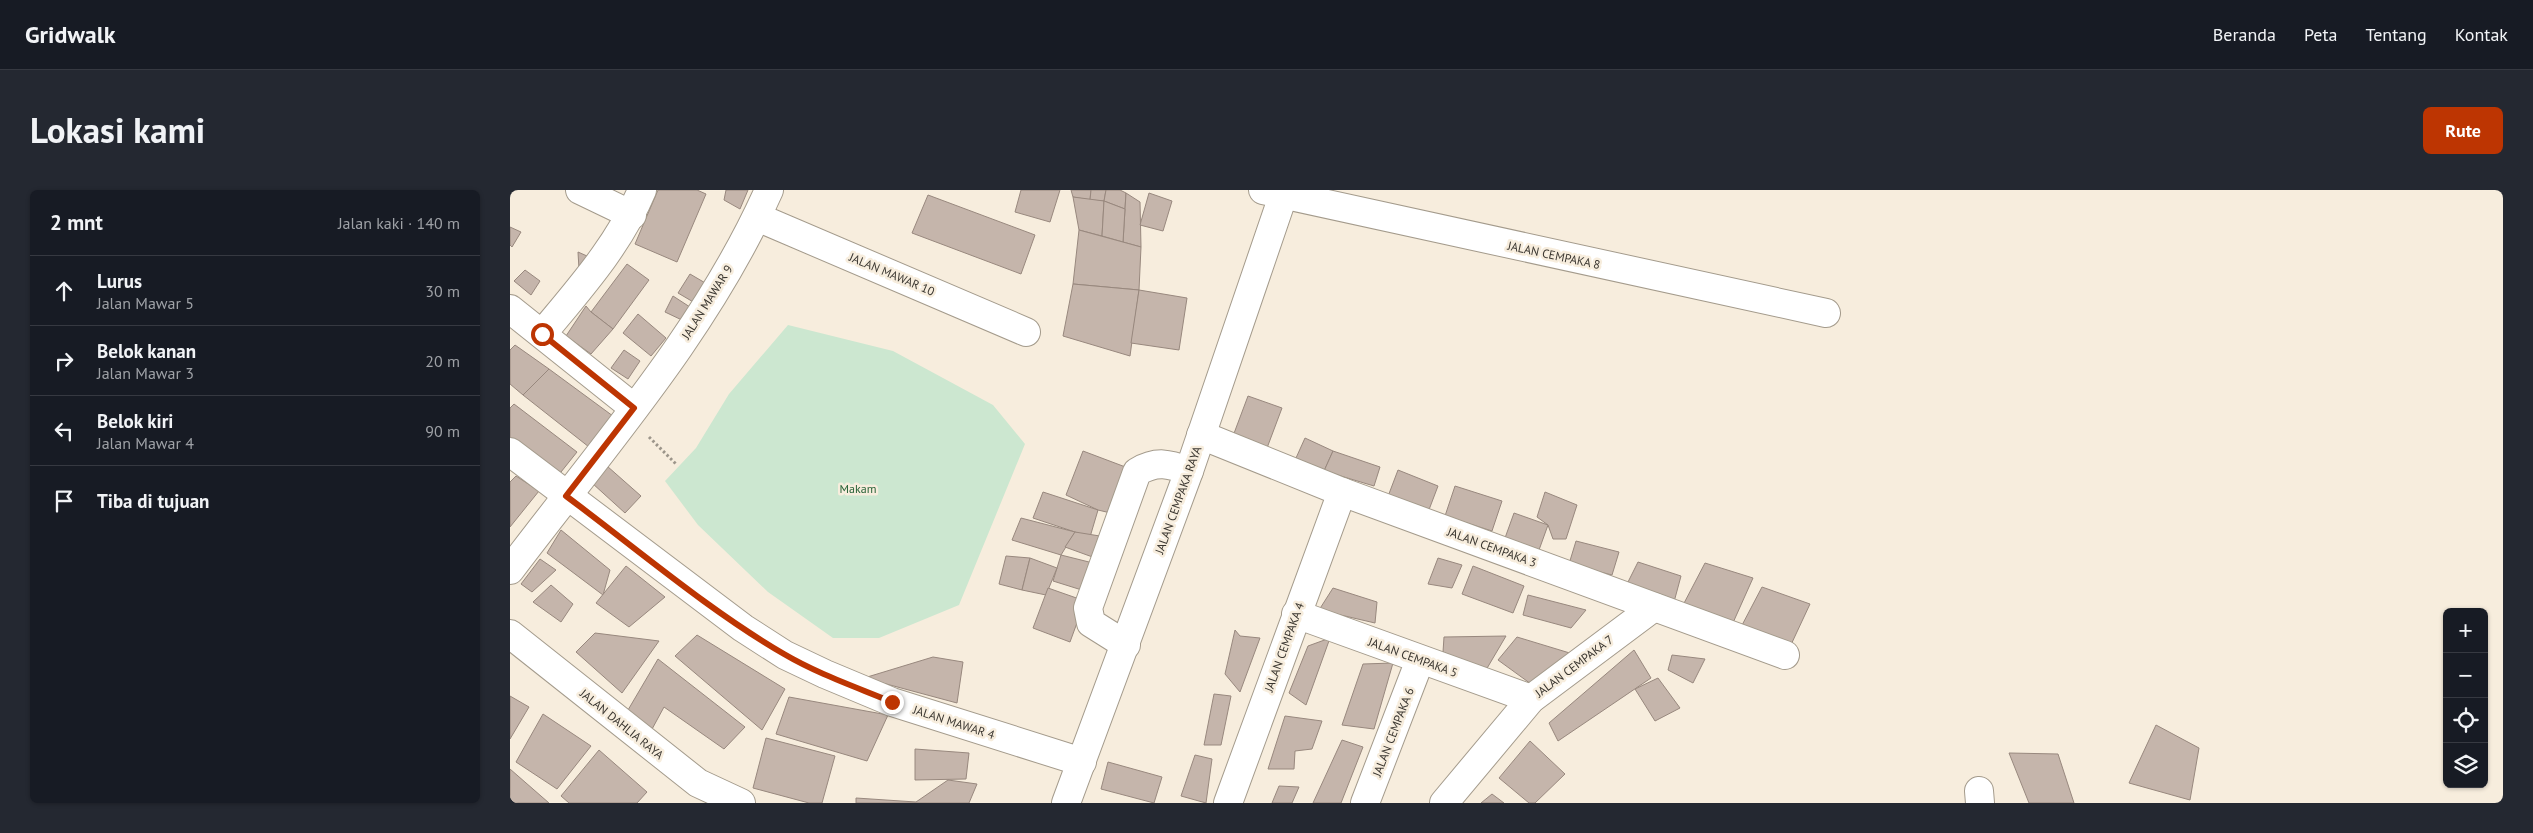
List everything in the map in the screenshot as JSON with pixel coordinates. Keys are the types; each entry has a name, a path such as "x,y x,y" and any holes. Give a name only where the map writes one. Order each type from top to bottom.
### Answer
{"street":[{"path":"580,190 632,215"},
{"path":"542,334 600,265 632,215 642,190"},
{"name":"JALAN MAWAR 9","path":"510,570 634,408 708,303 757,217 769,190"},
{"name":"JALAN CEMPAKA 8","path":"1277,191 1826,313"},
{"name":"JALAN CEMPAKA RAYA","path":"1066,803 1126,645 1189,470 1277,191"},
{"name":"JALAN MAWAR 10","path":"757,217 1026,332"},
{"path":"510,309 634,408"},
{"name":"JALAN CEMPAKA 3","path":"1201,435 1342,492 1785,655"},
{"name":"JALAN MAWAR 4","path":"510,452 743,628 785,655 892,702 1082,762"},
{"path":"1126,645 1091,623 1088,608 1121,516 1138,472 1154,464 1165,463 1189,470"},
{"name":"JALAN CEMPAKA 4","path":"1228,803 1342,492"},
{"name":"JALAN CEMPAKA 7","path":"1444,803 1531,698 1654,607"},
{"name":"JALAN CEMPAKA 5","path":"1296,614 1420,660 1531,698"},
{"name":"JALAN DAHLIA RAYA","path":"510,634 698,783 742,803"},
{"name":"JALAN CEMPAKA 6","path":"1365,803 1420,660"}],"path":[{"path":"634,408 649,437 676,464"}],"green space":[{"name":"Makam","path":"788,325 893,351 993,405 1025,444 959,605 879,638 833,638 768,592 698,525 665,481 696,448 729,394"}],"building":[{"path":"658,190 697,190 706,194 677,262 635,244"},
{"path":"726,190 748,190 740,209 724,200"},
{"path":"1021,190 1060,190 1050,222 1015,212"},
{"path":"1071,190 1091,190 1090,200 1073,197"},
{"path":"1091,190 1106,190 1104,201 1090,200"},
{"path":"1106,190 1120,190 1126,193 1125,209 1104,201"},
{"path":"1126,193 1140,202 1141,247 1123,242"},
{"path":"1149,193 1172,201 1163,231 1140,225"},
{"path":"928,195 1035,235 1021,274 912,233"},
{"path":"1073,197 1104,201 1102,236 1079,230"},
{"path":"1104,201 1125,209 1123,242 1102,236"},
{"path":"510,227 521,232 512,247 510,245"},
{"path":"1079,230 1141,247 1139,290 1073,284"},
{"path":"578,252 587,256 588,268 579,269"},
{"path":"627,264 649,280 613,329 591,312"},
{"path":"525,270 540,281 531,295 514,281"},
{"path":"690,274 707,284 695,303 678,293"},
{"path":"1073,284 1139,290 1130,356 1063,336"},
{"path":"1139,290 1187,298 1179,350 1131,343"},
{"path":"673,296 693,309 684,321 665,312"},
{"path":"586,306 613,329 591,354 566,336"},
{"path":"638,314 666,338 651,356 623,333"},
{"path":"515,345 549,369 523,395 510,384 510,350"},
{"path":"624,350 640,361 628,379 611,368"},
{"path":"549,369 617,419 589,447 523,395"},
{"path":"1248,396 1282,408 1267,448 1233,436"},
{"path":"514,404 577,452 557,477 510,441 510,408"},
{"path":"1305,438 1333,451 1324,471 1296,458"},
{"path":"1083,451 1136,471 1119,515 1098,510 1066,495"},
{"path":"1333,451 1380,467 1374,486 1324,471"},
{"path":"607,466 641,496 625,513 592,483"},
{"path":"1398,470 1438,486 1427,515 1387,499"},
{"path":"516,476 539,491 510,527 510,482"},
{"path":"1455,486 1502,501 1492,531 1445,516"},
{"path":"1043,492 1098,510 1090,537 1033,518"},
{"path":"1545,492 1577,505 1566,539 1553,539 1548,525 1537,517"},
{"path":"1514,513 1548,525 1539,550 1505,538"},
{"path":"1021,518 1075,532 1061,555 1012,540"},
{"path":"561,530 610,570 603,595 547,553"},
{"path":"1075,532 1106,537 1098,559 1065,547"},
{"path":"1576,541 1619,552 1612,575 1569,564"},
{"path":"1061,555 1093,563 1085,591 1053,581"},
{"path":"1006,556 1030,558 1022,590 999,584"},
{"path":"1030,558 1057,568 1046,595 1022,590"},
{"path":"1438,558 1462,565 1452,588 1428,584"},
{"path":"540,559 556,570 532,592 521,584"},
{"path":"1638,562 1681,576 1674,602 1626,586"},
{"path":"1705,563 1753,578 1732,625 1682,607"},
{"path":"626,566 665,597 629,627 596,603"},
{"path":"1473,566 1524,586 1513,613 1462,594"},
{"path":"551,585 573,604 561,622 533,602"},
{"path":"1762,587 1810,604 1789,649 1740,629"},
{"path":"1048,588 1085,601 1070,642 1033,628"},
{"path":"1333,588 1377,602 1375,623 1319,610"},
{"path":"1528,595 1586,610 1571,628 1523,615"},
{"path":"1235,630 1240,636 1260,638 1240,692 1225,674"},
{"path":"595,633 659,641 622,693 576,652"},
{"path":"697,635 785,689 762,730 675,656"},
{"path":"1506,636 1486,670 1443,652 1444,637"},
{"path":"1517,637 1573,654 1531,684 1498,660"},
{"path":"1330,638 1306,705 1289,693 1308,646"},
{"path":"1634,650 1651,678 1558,741 1549,723"},
{"path":"1672,655 1705,659 1693,683 1668,670"},
{"path":"933,657 963,662 957,703 864,678"},
{"path":"658,659 745,727 724,749 664,707 651,731 628,710"},
{"path":"1393,663 1374,729 1342,725 1363,664"},
{"path":"1658,678 1680,708 1655,721 1635,689"},
{"path":"1214,694 1231,696 1221,745 1204,745"},
{"path":"510,696 529,707 510,739"},
{"path":"789,697 888,715 867,761 776,734"},
{"path":"543,714 591,746 557,789 516,762"},
{"path":"1285,716 1322,721 1312,749 1295,751 1294,769 1268,769"},
{"path":"2156,725 2199,748 2190,800 2129,783"},
{"path":"766,738 835,756 822,803 809,803 753,788"},
{"path":"1342,740 1363,747 1341,803 1313,803"},
{"path":"1530,741 1565,774 1535,803 1529,803 1499,778"},
{"path":"915,749 969,753 966,779 915,780"},
{"path":"599,750 647,792 637,803 569,803 561,796"},
{"path":"2009,753 2058,754 2074,803 2029,803"},
{"path":"1195,755 1212,759 1206,803 1181,796"},
{"path":"1108,762 1162,777 1154,803 1101,789"},
{"path":"510,769 549,803 510,803"},
{"path":"948,780 977,784 969,803 856,803 856,798 916,802"},
{"path":"1279,786 1299,787 1292,803 1272,803"},
{"path":"1492,794 1504,803 1481,803"}],"route":[{"path":"542,334 634,408 566,496 743,628 785,655 892,702"}]}
